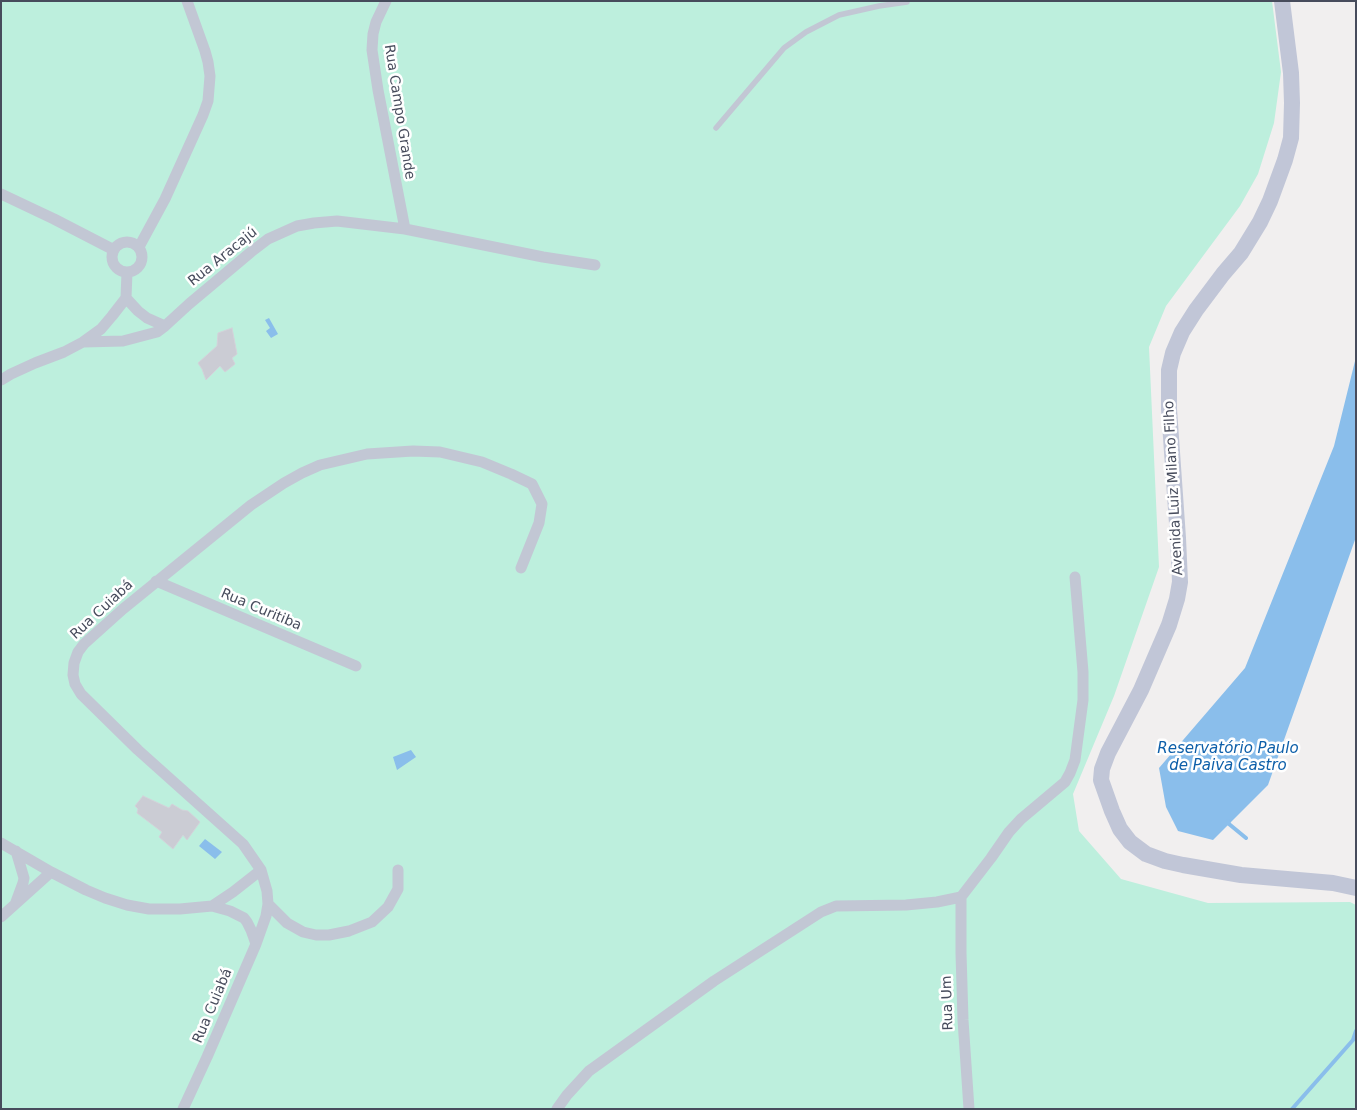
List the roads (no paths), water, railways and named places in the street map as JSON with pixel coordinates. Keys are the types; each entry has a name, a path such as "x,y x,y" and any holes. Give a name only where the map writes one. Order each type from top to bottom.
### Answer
{"main road":[{"name":"Avenida Luiz Milano Filho","path":"1282,1 1291,73 1291,138 1270,201 1260,222 1241,253 1223,274 1192,317 1182,332 1173,352 1169,370 1169,409 1180,582 1169,625 1141,690 1108,753 1102,769 1102,780 1120,829 1130,842 1146,854 1174,863 1241,876 1333,883 1356,888"}],"street":[{"path":"138,247 165,199 208,101 210,76 208,62 187,1"},
{"name":"Rua Campo Grande","path":"386,1 376,22 372,50 404,229"},
{"path":"1,194 114,250"},
{"name":"Rua Aracajú","path":"83,342 123,341 158,332 268,239 297,226 314,222 338,221 404,229 543,257 595,265"},
{"path":"130,242 138,247 141,251 142,261 136,269 127,272 118,269 114,265 112,255 120,243 130,242"},
{"path":"1,380 83,342 106,322 126,298 127,272"},
{"path":"126,298 147,318 165,326"},
{"name":"Rua Cuiabá","path":"183,1109 256,944 266,916 268,904 267,891 261,870 244,844 138,750 81,694 74,684 73,676 74,663 78,652 84,644 123,609 251,505 284,483 320,465 367,454 413,451 440,452 482,462 532,484 542,504 539,523 520,568"},
{"path":"557,1109 589,1071 714,981 821,912 836,906 906,905 961,897 1021,818 1065,782 1073,767 1083,700 1083,672 1075,577"},
{"name":"Rua Curitiba","path":"156,582 356,666"},
{"path":"1,843 51,872 99,896 127,905 149,909 212,906 230,910 248,922 256,944"},
{"path":"14,906 24,878 16,851"},
{"path":"212,906 261,870"},
{"path":"268,904 288,923 303,932 329,935 349,931 372,922 388,907 398,889 398,870"},
{"path":"1,917 51,872"},
{"name":"Rua Um","path":"961,897 963,1020 969,1109"}],"lane":[{"path":"716,128 784,48 806,32 839,15 907,2"}],"water":[{"path":"269,318 278,334 271,338 266,331 270,328 265,320"},
{"name":"Reservatório Paulo de Paiva Castro","path":"1356,357 1356,537 1268,785 1213,840 1178,831 1166,807 1159,768 1245,668 1334,446"},
{"path":"411,750 416,757 397,770 393,757"},
{"path":"205,839 222,852 215,859 199,846"}],"waterway":[{"path":"1228,821 1246,838"},
{"path":"1292,1109 1353,1040 1356,1031"}]}
